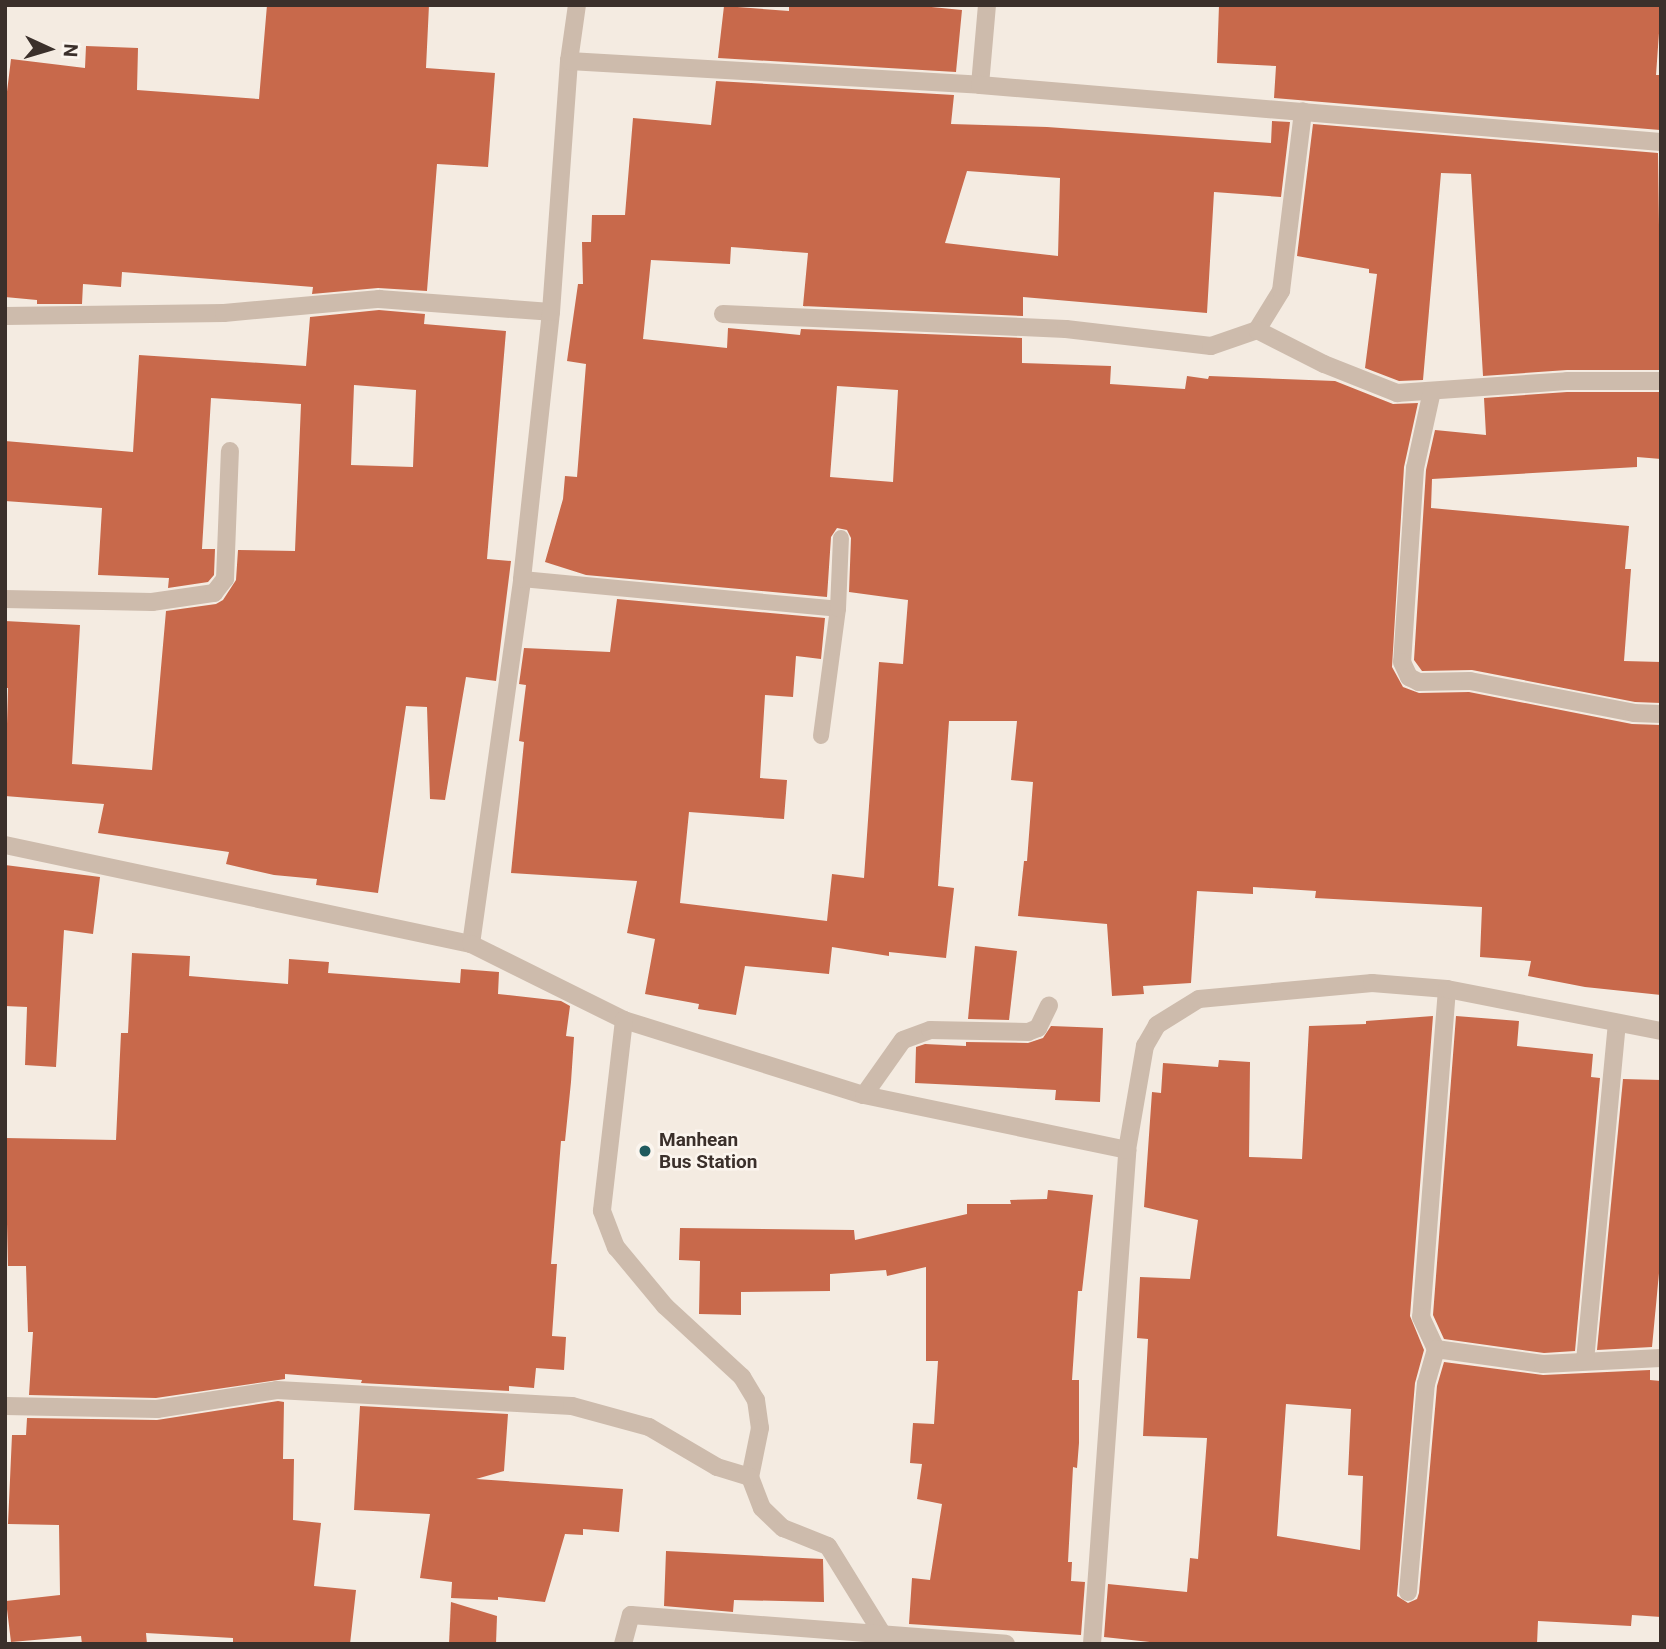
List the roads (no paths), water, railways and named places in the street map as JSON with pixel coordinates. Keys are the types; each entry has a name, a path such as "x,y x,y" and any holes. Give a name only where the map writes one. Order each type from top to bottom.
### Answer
{"street":[{"path":"471,944 522,579 551,312 569,61 577,5"},
{"path":"980,85 987,5"},
{"path":"569,61 980,85 1661,142"},
{"path":"723,314 1066,329 1211,346 1257,330 1281,291 1303,111"},
{"path":"5,316 224,313 379,299 551,312"},
{"path":"1257,330 1324,364 1397,393 1567,381 1661,381"},
{"path":"1432,391 1415,468 1402,662 1409,677 1419,682 1470,681 1621,710 1661,714"},
{"path":"5,599 152,602 214,593 225,579 229,451"},
{"path":"5,845 471,944 624,1020 864,1095 1127,1150"},
{"path":"1092,1644 1127,1150 1144,1046 1157,1026 1199,999 1372,983 1447,989 1661,1031"},
{"path":"1408,1592 1426,1384 1436,1349 1421,1317 1447,989"},
{"path":"864,1095 903,1040 930,1030 1028,1032 1038,1028 1049,1004"},
{"path":"624,1020 602,1210 615,1247 665,1307 743,1377 756,1400 760,1428 750,1477 762,1508 783,1528 828,1546 883,1634"},
{"path":"1585,1362 1617,1024"},
{"path":"1436,1349 1543,1364 1661,1358"},
{"path":"5,1406 157,1409 277,1390 572,1406 649,1427 717,1467 750,1477"},
{"path":"623,1644 631,1615 1006,1644"}],"lane":[{"path":"821,736 838,609 841,538"},
{"path":"522,579 838,609"}],"place":[{"name":"Manhean Bus Station","path":"645,1151"}]}
